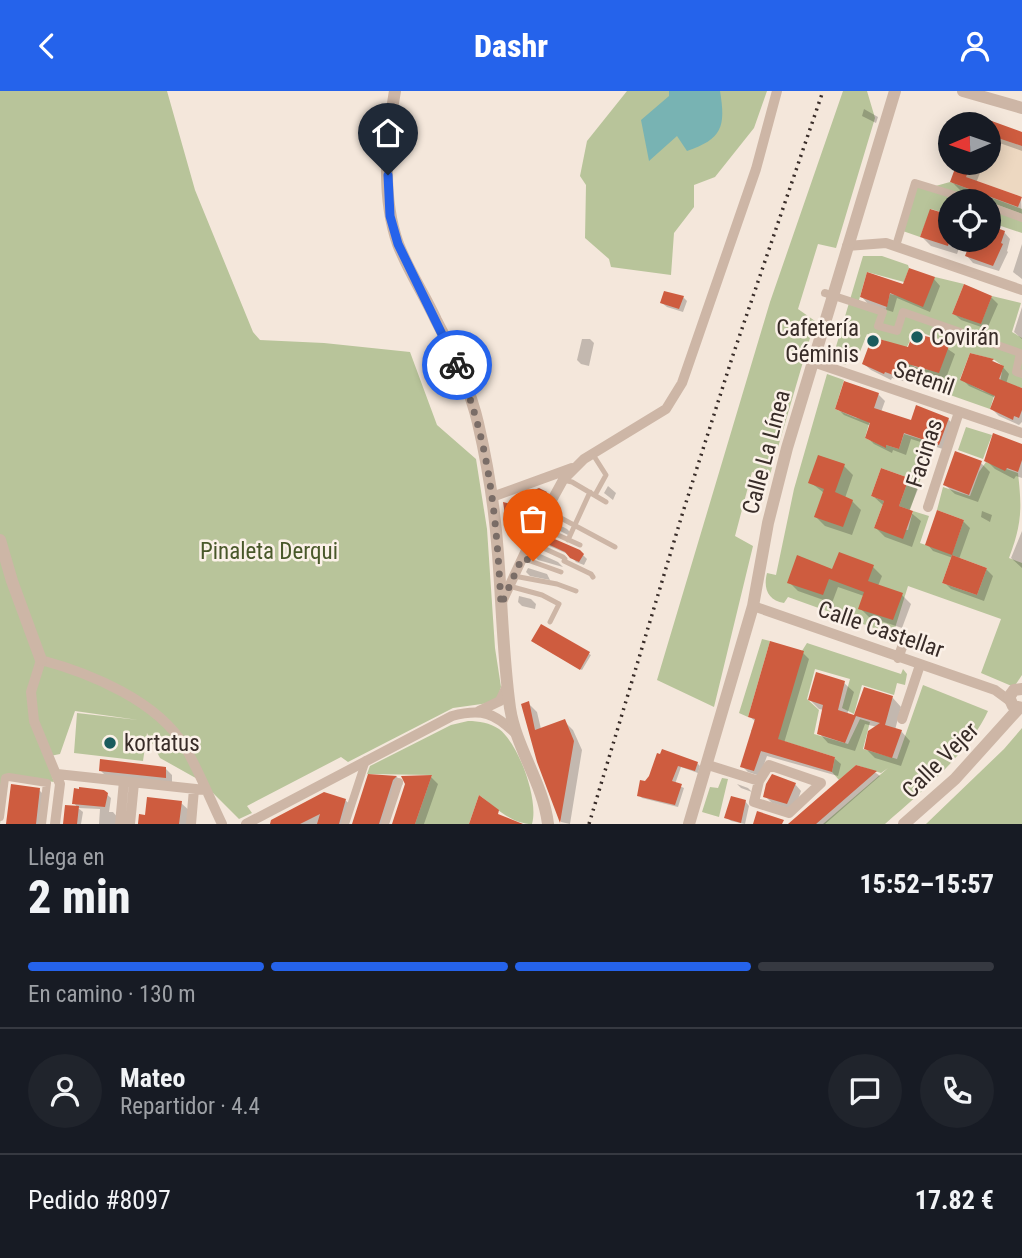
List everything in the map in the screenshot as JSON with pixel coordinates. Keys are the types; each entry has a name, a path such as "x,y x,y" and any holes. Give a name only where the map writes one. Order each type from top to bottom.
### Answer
{"street":[{"path":"395,91 387,159 390,216 398,244 437,321 478,421 492,497 510,708 516,735 532,771 548,824"},
{"path":"501,605 563,480 592,453 666,409 682,383 756,169 778,91"},
{"path":"963,91 1022,108"},
{"name":"Calle La Línea","path":"689,824 753,606 778,483 813,362 829,294 848,246 896,92"},
{"path":"896,246 915,183 938,190"},
{"path":"1001,211 1022,218"},
{"path":"848,246 886,243 1022,290"},
{"path":"829,294 883,312 878,326 897,331 903,311 1020,353 1016,372 1022,374"},
{"name":"Setenil","path":"813,362 1022,433"},
{"name":"Facinas","path":"928,507 959,412"},
{"path":"492,497 574,467"},
{"path":"0,540 41,660 31,692 34,721 60,785 55,824"},
{"name":"Calle Castellar","path":"753,606 898,658 1017,696"},
{"path":"898,658 904,642"},
{"path":"41,660 103,683 158,716 185,746 200,789 222,824"},
{"path":"902,719 920,665"},
{"path":"246,824 440,721 494,705 500,701 508,684"},
{"name":"Calle Vejer","path":"904,824 955,779 1005,724 1017,696"},
{"path":"494,705 510,708"},
{"path":"500,718 510,708"},
{"path":"476,712 500,718 516,735"},
{"path":"345,824 366,760"},
{"path":"708,765 759,781"},
{"path":"769,765 821,783 789,813 754,802 759,781 769,765"},
{"path":"57,775 200,789"},
{"path":"0,817 5,778 47,783 42,824"},
{"path":"120,824 129,782"},
{"path":"129,782 130,824"},
{"path":"386,824 399,782"},
{"path":"191,824 200,789"}],"lane":[{"path":"568,540 574,525 606,475 592,453"},
{"path":"563,480 572,482 606,502"},
{"path":"546,510 615,547"},
{"path":"538,526 580,545"},
{"path":"530,542 563,557 564,561 593,577"},
{"path":"522,558 561,572"},
{"path":"512,581 557,584 576,591"},
{"path":"512,581 559,604 550,622"}],"green space":[{"name":"Pinaleta Derqui","path":"0,91 167,91 195,190 253,332 260,340 324,343 410,352 437,425 476,459 487,529 495,648 501,687 496,702 453,708 348,762 341,757 247,806 252,813 239,819 201,781 160,758 147,733 143,761 74,753 77,713 138,720 75,711 60,754 45,757 54,782 8,775 0,824"},
{"path":"627,91 767,91 754,128 715,177 694,185 694,207 674,233 671,275 611,267 609,259 585,238 586,185 580,176 587,141"},
{"path":"843,91 867,91 875,118 836,248 818,244 798,309 815,321 769,478 752,472 735,536 753,546 714,707 657,680 770,302"},
{"path":"950,182 969,189 938,189 938,211 931,209 920,237 900,230 915,183 932,187"},
{"path":"1001,201 1022,209 1022,233 1001,226"},
{"path":"863,256 882,256 908,265 909,268 904,282 867,272 859,300 875,311 878,307 886,309 890,294 899,296 935,277 964,284 952,314 981,323 992,296 1021,303 1012,332 1022,338 1022,388 1000,382 1003,366 993,359 970,353 960,379 983,391 995,393 990,409 896,376 904,360 915,367 939,372 949,343 915,330 906,349 867,334 856,362 849,359 846,365 832,360"},
{"path":"827,374 844,380 835,409 856,418 870,420 865,438 885,447 886,445 899,449 904,434 933,443 910,510 899,506 909,478 881,468 871,496 884,501 874,528 908,530 913,511 929,516 920,543 952,554 964,520 937,510 943,487 970,496 986,462 1018,473 1020,516 1009,558 1022,563 1022,675 1014,687 981,673 1001,619 908,586 891,641 887,640 888,633 788,597 784,603 774,599 766,589 767,573 776,575 794,489","holes":["952,555 987,568 977,595 942,583"]},
{"path":"966,427 992,435 983,459 958,450"},
{"path":"762,639 770,641 748,717 739,713"},
{"path":"807,643 901,674 903,669 907,674 905,685 897,683 894,695 862,685 854,714 842,708 850,679 815,669 807,699 819,710 814,734 848,744 860,719 870,722 863,749 897,759 923,685 988,711 980,727 956,757 885,824 823,824 888,768 881,773 856,765 839,780 832,772 835,757 751,731"},
{"path":"468,721 496,727 514,747 530,787 533,801 532,824 510,818 479,795 469,824 415,824 432,775 367,774 370,766 451,725"},
{"path":"1022,728 1022,824 926,824 1004,749"},
{"path":"722,778 728,779 719,817 702,812 710,787 718,788"}],"shaded area":[{"path":"1001,139 1022,146 1022,197 966,177 1001,175"}],"water":[{"path":"669,91 720,91 722,114 719,130 708,142 687,151 677,136 649,161 641,120 669,96"}],"building":[{"path":"1001,124 1022,132 1022,146 1001,139"},
{"path":"953,175 967,175 966,177 1000,189 969,189 950,182"},
{"path":"1001,190 1022,197 1018,207 1001,201"},
{"path":"930,209 938,211 938,243 920,237"},
{"path":"966,252 999,252 993,266 965,256"},
{"path":"909,268 935,277 923,307 890,293 887,307 860,297 867,272 903,284"},
{"path":"964,284 992,296 981,324 952,314"},
{"path":"664,291 684,296 679,309 660,303"},
{"path":"913,333 937,339 936,341 949,346 939,373 901,362 896,376 885,372 884,374 862,364 872,337 908,347"},
{"path":"970,353 994,359 992,361 1004,366 999,379 1022,388 1022,410 1019,418 1014,416 1013,420 990,409 995,396 960,380"},
{"path":"844,381 879,393 874,408 911,420 916,405 949,418 939,445 904,433 899,449 886,445 886,448 865,438 870,423 835,409"},
{"path":"993,433 1022,444 1022,460 1018,472 1007,468 1005,471 984,461"},
{"path":"955,451 982,461 969,495 943,485"},
{"path":"818,455 845,464 835,492 853,500 843,527 814,517 824,489 808,483"},
{"path":"881,468 909,478 899,506 913,511 903,539 874,528 884,501 871,496"},
{"path":"539,488 547,492 521,542 508,534 503,502 518,506 523,494 530,495"},
{"path":"937,510 964,520 952,555 925,545"},
{"path":"543,534 584,554 579,562 570,558 565,552 539,540"},
{"path":"839,552 874,565 868,581 903,593 893,620 858,609 864,592 829,579 823,595 787,583 797,555 832,569"},
{"path":"952,555 987,568 977,595 942,583"},
{"path":"541,624 590,652 580,670 531,641"},
{"path":"770,641 804,651 778,739 835,757 832,772 761,751 754,771 740,767 755,719 748,717"},
{"path":"816,672 845,681 838,710 854,715 864,687 893,696 885,725 902,730 892,758 864,749 868,731 880,723 856,716 845,743 817,734 823,705 808,700"},
{"path":"529,701 535,730 565,719 574,741 560,823 537,762 521,704"},
{"path":"662,749 698,762 695,771 678,766 672,781 682,784 675,805 637,796 640,780 645,781 649,776 657,753 660,754"},
{"path":"100,759 166,767 166,778 99,771"},
{"path":"856,765 877,771 816,824 788,824"},
{"path":"368,774 397,776 393,780 379,824 352,824"},
{"path":"772,774 796,783 787,804 763,797"},
{"path":"432,775 415,824 392,824 405,784 401,776"},
{"path":"11,784 40,788 36,824 6,824"},
{"path":"74,788 104,790 108,793 105,807 72,804"},
{"path":"324,792 346,799 339,824 317,824 320,814 300,824 270,824 271,820"},
{"path":"479,795 499,810 498,814 523,824 469,824"},
{"path":"731,796 746,800 741,823 724,818"},
{"path":"147,797 182,801 179,824 138,824 139,814 145,815"},
{"path":"65,805 79,806 77,824 63,824"},
{"path":"757,811 784,820 782,824 753,824"}],"railway":[{"path":"589,824 733,355 823,91"}],"way so far":[{"path":"457,365 478,421 484,452 492,497 501,605 522,558 533,561"}],"place":[{"name":"Covirán","path":"917,337"},
{"name":"Cafetería Géminis","path":"873,341"},
{"name":"kortatus","path":"110,743"}],"route":[{"path":"388,175 390,216 398,244 457,365"}]}
